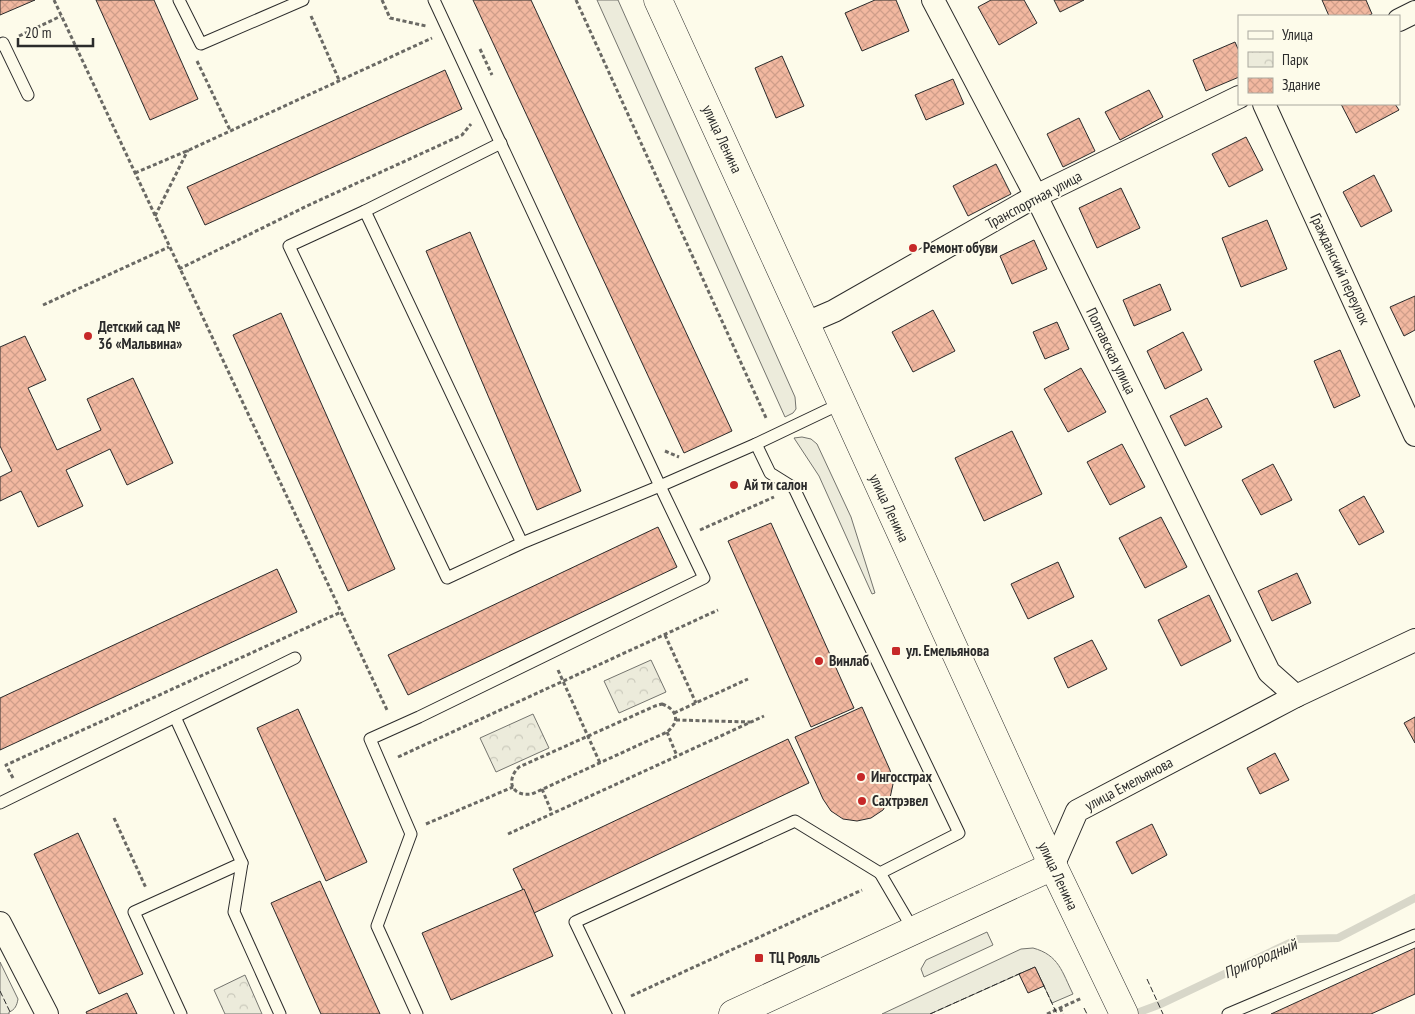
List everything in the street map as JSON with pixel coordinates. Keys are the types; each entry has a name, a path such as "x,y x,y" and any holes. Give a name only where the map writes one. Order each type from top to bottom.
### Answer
{"main road":[{"name":"улица Ленина","path":"658,0 1053,866 1119,1004"},
{"path":"733,1014 1053,866"}],"street":[{"name":"Полтавская улица","path":"933,0 1036,196 1269,672 1296,696"},
{"path":"1400,20 1415,12"},
{"name":"Транспортная улица","path":"806,323 834,311 1036,196 1238,97"},
{"name":"Гражданский переулок","path":"1264,105 1415,436"},
{"name":"улица Емельянова","path":"1053,866 1077,811 1296,696 1415,640"},
{"path":"0,923 47,1014"}],"lane":[{"path":"179,0 200,44 302,1"},
{"path":"418,1014 377,926 411,834 370,740 704,578 434,0"},
{"path":"2,44 28,95"},
{"path":"500,143 365,211 289,246 447,578 522,543 756,444 842,403"},
{"path":"365,211 522,543"},
{"path":"756,444 770,473 794,488 959,833 880,873"},
{"path":"0,803 295,658"},
{"path":"175,717 242,863 234,912 280,1014"},
{"path":"616,1009 575,922 795,821 880,873 914,931"},
{"path":"181,1014 134,912 242,863"},
{"path":"1228,1014 1415,936"}],"path":[{"path":"54,0 396,728"},
{"path":"382,0 390,18 432,27"},
{"path":"576,0 769,424"},
{"path":"302,1 307,6 339,80"},
{"path":"2,44 61,16"},
{"path":"135,173 436,36"},
{"path":"477,44 493,78"},
{"path":"195,57 230,130"},
{"path":"180,269 309,205 462,135 468,129 474,117"},
{"path":"155,216 189,150"},
{"path":"43,305 169,247"},
{"path":"660,444 665,452 683,458"},
{"path":"684,537 794,488"},
{"path":"381,765 718,610"},
{"path":"20,793 6,765 341,612"},
{"path":"665,635 696,703"},
{"path":"551,653 600,763"},
{"path":"674,713 748,679"},
{"path":"662,704 670,707 674,713 676,720 673,727 667,732 600,763 532,794 525,795 512,787 511,780 514,773 520,767 655,706 662,704"},
{"path":"508,834 764,716"},
{"path":"676,720 752,722"},
{"path":"667,732 677,756"},
{"path":"410,831 512,787"},
{"path":"542,789 552,813"},
{"path":"114,818 153,903"},
{"path":"616,1009 862,890"},
{"path":"1047,1014 1082,998"},
{"path":"1060,1008 1063,1014"}],"green space":[{"path":"597,0 618,0 795,397 796,409 785,417"},
{"path":"794,438 811,439 817,444 851,517 875,593 872,594 819,476"},
{"path":"651,660 666,692 619,713 604,681"},
{"path":"533,714 549,748 496,772 480,738"},
{"path":"987,932 993,945 924,977 921,969 926,960"},
{"path":"1033,948 1049,955 1059,965 1073,994 1052,1003 1035,967 930,1014 882,1014 1021,949"},
{"path":"0,962 18,999 15,1007 9,1014 0,1014"},
{"path":"245,975 262,1014 225,1014 214,990"}],"building":[{"path":"0,0 35,0 0,15"},
{"path":"96,0 154,0 198,99 150,120"},
{"path":"473,0 531,0 732,431 684,453"},
{"path":"875,0 896,0 909,31 862,51 845,13"},
{"path":"991,0 1024,0 1037,23 999,45 978,7"},
{"path":"1054,0 1084,0 1060,12"},
{"path":"1322,0 1366,0 1372,14 1370,15 1329,15"},
{"path":"1235,42 1238,49 1238,77 1206,91 1193,60"},
{"path":"782,56 804,106 776,118 755,68"},
{"path":"445,70 462,109 205,225 187,187"},
{"path":"953,79 964,104 926,120 915,95"},
{"path":"1149,90 1163,117 1120,140 1105,112"},
{"path":"1342,105 1396,105 1399,110 1356,133"},
{"path":"1079,118 1095,151 1063,167 1047,134"},
{"path":"1246,137 1263,170 1229,187 1212,154"},
{"path":"996,164 1011,194 968,216 953,186"},
{"path":"1374,175 1392,211 1361,227 1343,192"},
{"path":"1121,188 1140,228 1097,248 1079,208"},
{"path":"1267,220 1287,269 1241,287 1222,238"},
{"path":"470,232 581,491 537,510 426,251"},
{"path":"1034,240 1047,269 1012,284 1000,256"},
{"path":"1160,284 1171,310 1134,326 1123,300"},
{"path":"1415,296 1415,330 1404,336 1390,307"},
{"path":"933,310 955,351 913,372 892,332"},
{"path":"281,313 395,569 348,591 233,335"},
{"path":"1057,322 1069,349 1045,359 1033,332"},
{"path":"1183,332 1202,370 1165,389 1147,351"},
{"path":"25,336 46,380 28,388 57,450 101,430 87,399 133,378 173,463 127,485 110,449 66,470 83,506 38,527 21,491 0,501 0,477 12,471 0,446 0,347"},
{"path":"1340,350 1360,396 1334,408 1314,361"},
{"path":"1081,368 1106,412 1068,432 1044,389"},
{"path":"1207,398 1222,427 1185,446 1170,416"},
{"path":"1012,431 1042,494 984,521 955,458"},
{"path":"1122,444 1145,487 1110,505 1087,462"},
{"path":"1273,464 1292,500 1261,515 1242,480"},
{"path":"1364,496 1384,532 1359,545 1339,510"},
{"path":"1161,517 1187,567 1145,588 1119,538"},
{"path":"771,523 854,708 811,727 728,541"},
{"path":"658,527 677,567 408,695 388,655"},
{"path":"1058,562 1074,597 1028,619 1011,584"},
{"path":"277,569 297,612 0,750 0,698"},
{"path":"1297,573 1311,603 1272,621 1258,591"},
{"path":"1209,595 1231,641 1181,666 1158,620"},
{"path":"1092,640 1107,669 1068,688 1054,658"},
{"path":"862,707 890,770 893,784 890,798 883,810 871,818 857,821 843,819 831,811 823,799 795,737"},
{"path":"298,709 367,862 326,881 257,728"},
{"path":"1415,717 1415,743 1404,723"},
{"path":"788,739 809,783 534,913 513,869"},
{"path":"1275,753 1289,780 1260,794 1247,768"},
{"path":"1152,824 1167,855 1132,874 1116,842"},
{"path":"78,833 143,974 99,994 34,854"},
{"path":"320,881 380,1014 321,1014 271,903"},
{"path":"524,889 553,956 451,1000 422,933"},
{"path":"1415,948 1415,994 1371,1014 1271,1014"},
{"path":"1035,967 1044,986 1028,993 1019,974"},
{"path":"127,993 137,1014 87,1014 86,1012"}],"waterway":[{"name":"Пригородный","path":"1134,1014 1161,1004 1298,939 1338,938 1415,898"}],"fence":[{"path":"930,1014 1021,973"},
{"path":"1147,979 1163,1014"},
{"path":"1043,984 1057,1014"},
{"path":"0,991 11,1014"},
{"path":"1084,1008 1087,1014"}],"place":[{"name":"Ремонт обуви","path":"913,248"},
{"name":"Детский сад № 36 «Мальвина»","path":"88,336"},
{"name":"Ай ти салон","path":"734,485"},
{"name":"ул. Емельянова","path":"896,651"},
{"name":"Винлаб","path":"819,661"},
{"name":"Ингосстрах","path":"861,777"},
{"name":"Сахтрэвел","path":"862,801"},
{"name":"ТЦ Рояль","path":"759,958"}]}
